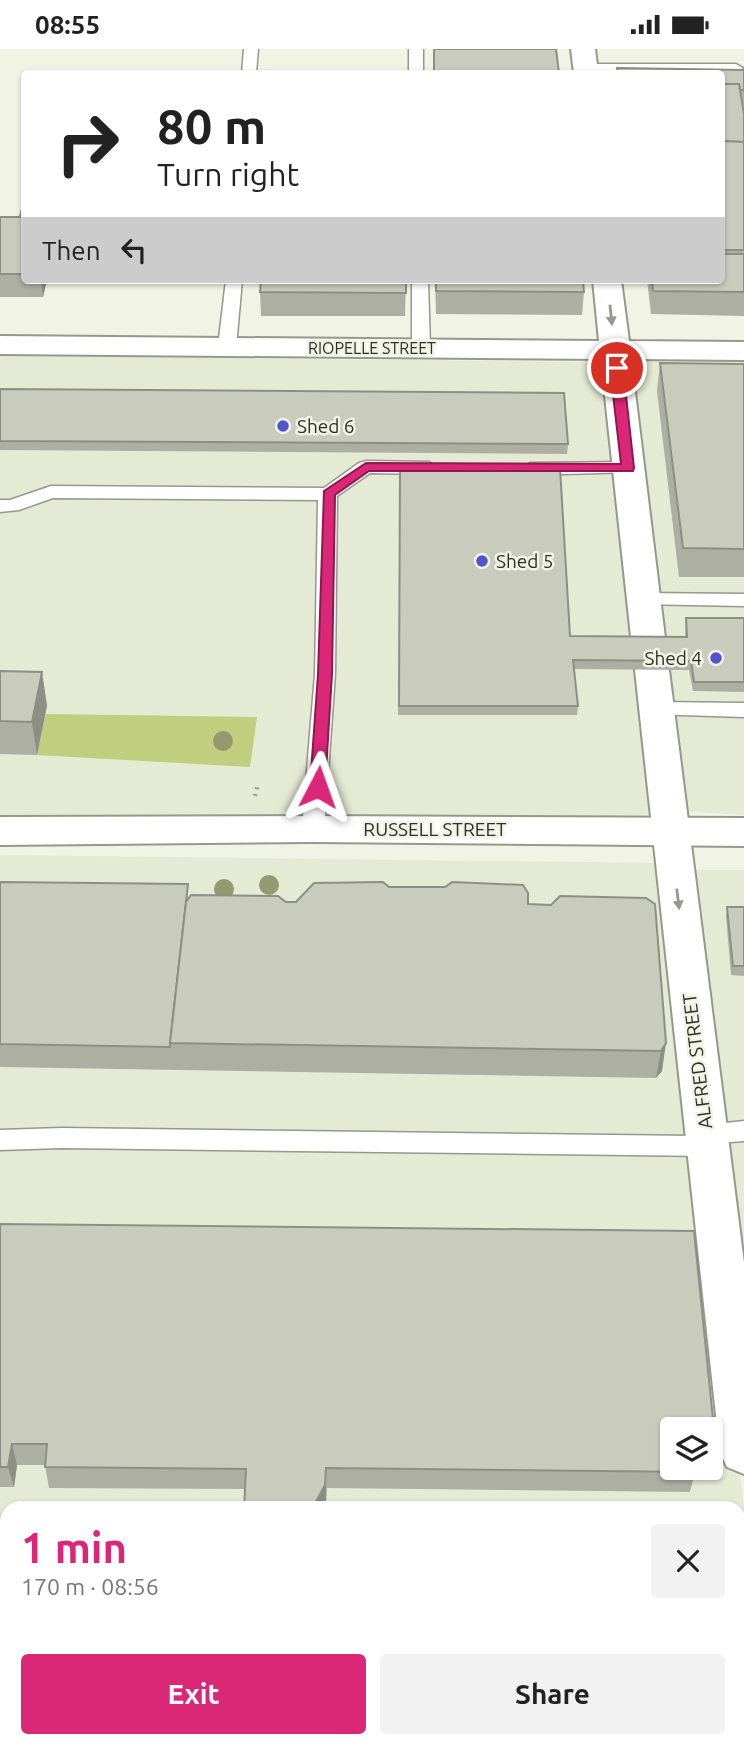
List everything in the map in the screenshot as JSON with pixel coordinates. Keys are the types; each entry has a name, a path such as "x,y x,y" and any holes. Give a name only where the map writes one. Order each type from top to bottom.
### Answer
{"street":[{"name":"ALFRED STREET","path":"607,284 671,831 719,1136 744,1452"},
{"name":"RIOPELLE STREET","path":"0,345 744,351"},
{"name":"RUSSELL STREET","path":"0,831 313,829 744,832"}],"lane":[{"path":"249,70 251,49"},
{"path":"416,49 416,70"},
{"path":"585,64 736,68"},
{"path":"227,347 234,284"},
{"path":"420,284 421,348"},
{"path":"0,506 12,506 51,492 328,494 366,467 449,468"},
{"path":"517,469 628,468"},
{"path":"313,829 325,674 328,494"},
{"path":"643,599 744,600"},
{"path":"656,709 744,710"},
{"path":"0,1140 719,1136"}],"path":[{"path":"255,799 258,783"}],"shaded area":[{"path":"0,356 600,362 663,358 744,359 744,815 696,812 576,818 0,826"},
{"path":"0,855 665,863 743,1501 0,1501"},
{"path":"690,870 744,870 744,1351"}],"green space":[{"path":"45,714 257,717 250,767 37,755"}],"building":[{"path":"434,49 556,49 559,70 434,70"},
{"path":"617,68 744,70 744,90 740,90 739,84 725,84 725,70"},
{"path":"725,84 739,84 744,114 744,142 725,141"},
{"path":"725,141 744,142 744,250 725,250"},
{"path":"21,213 21,274 0,274 0,217 20,217"},
{"path":"725,254 744,254 744,292 653,291 652,284 725,284"},
{"path":"261,284 406,284 406,293 260,292"},
{"path":"436,284 583,284 584,292 436,291"},
{"path":"660,363 744,364 744,549 683,548"},
{"name":"Shed 6","path":"0,389 564,393 568,444 0,441"},
{"name":"Shed 5","path":"400,466 560,468 570,636 687,637 686,618 744,618 744,682 694,682 691,661 573,660 578,706 399,706"},
{"path":"0,671 42,672 32,722 0,721"},
{"path":"0,882 188,884 170,1047 0,1044"},
{"path":"383,882 389,887 445,887 452,882 523,885 528,893 528,904 551,905 560,896 646,898 655,904 666,1043 661,1051 170,1043 186,902 191,895 278,896 286,902 296,902 314,883"},
{"path":"727,907 744,907 744,966 733,966"},
{"path":"0,1224 694,1231 713,1417 660,1417 660,1472 326,1468 325,1485 316,1501 244,1501 246,1469 45,1467 47,1444 12,1444 8,1467 0,1467"}],"place":[{"name":"Shed 6","path":"283,426"},
{"name":"Shed 5","path":"482,561"},
{"name":"Shed 4","path":"716,658"}],"route":[{"path":"318,787 325,674 328,494 366,467 628,468 617,368"}]}
